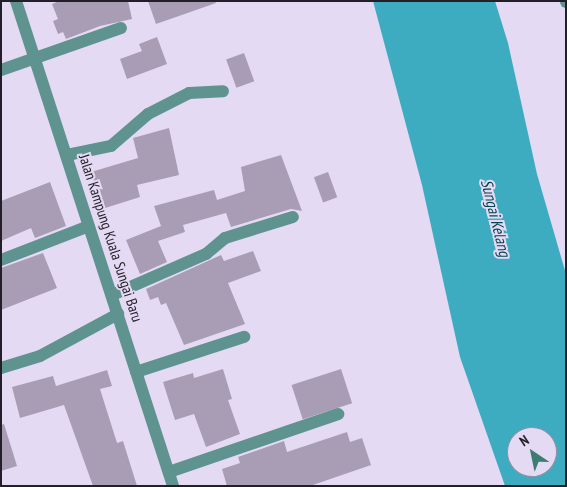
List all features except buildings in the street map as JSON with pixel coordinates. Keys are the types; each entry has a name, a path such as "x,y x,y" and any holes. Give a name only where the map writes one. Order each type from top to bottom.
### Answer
{"street":[{"name":"Jalan Kampung Kuala Sungai Baru","path":"16,1 173,486"},
{"path":"1,70 121,28"},
{"path":"67,155 111,146 148,114 189,93 224,90"},
{"path":"112,295 206,254 225,238 293,217"},
{"path":"1,260 89,226"},
{"path":"1,368 48,352 118,314"},
{"path":"136,372 244,337"},
{"path":"169,472 338,414"}],"water":[{"name":"Sungai Kelang","path":"373,1 495,1 508,43 537,174 566,274 566,486 505,486 460,357 422,185"}]}
